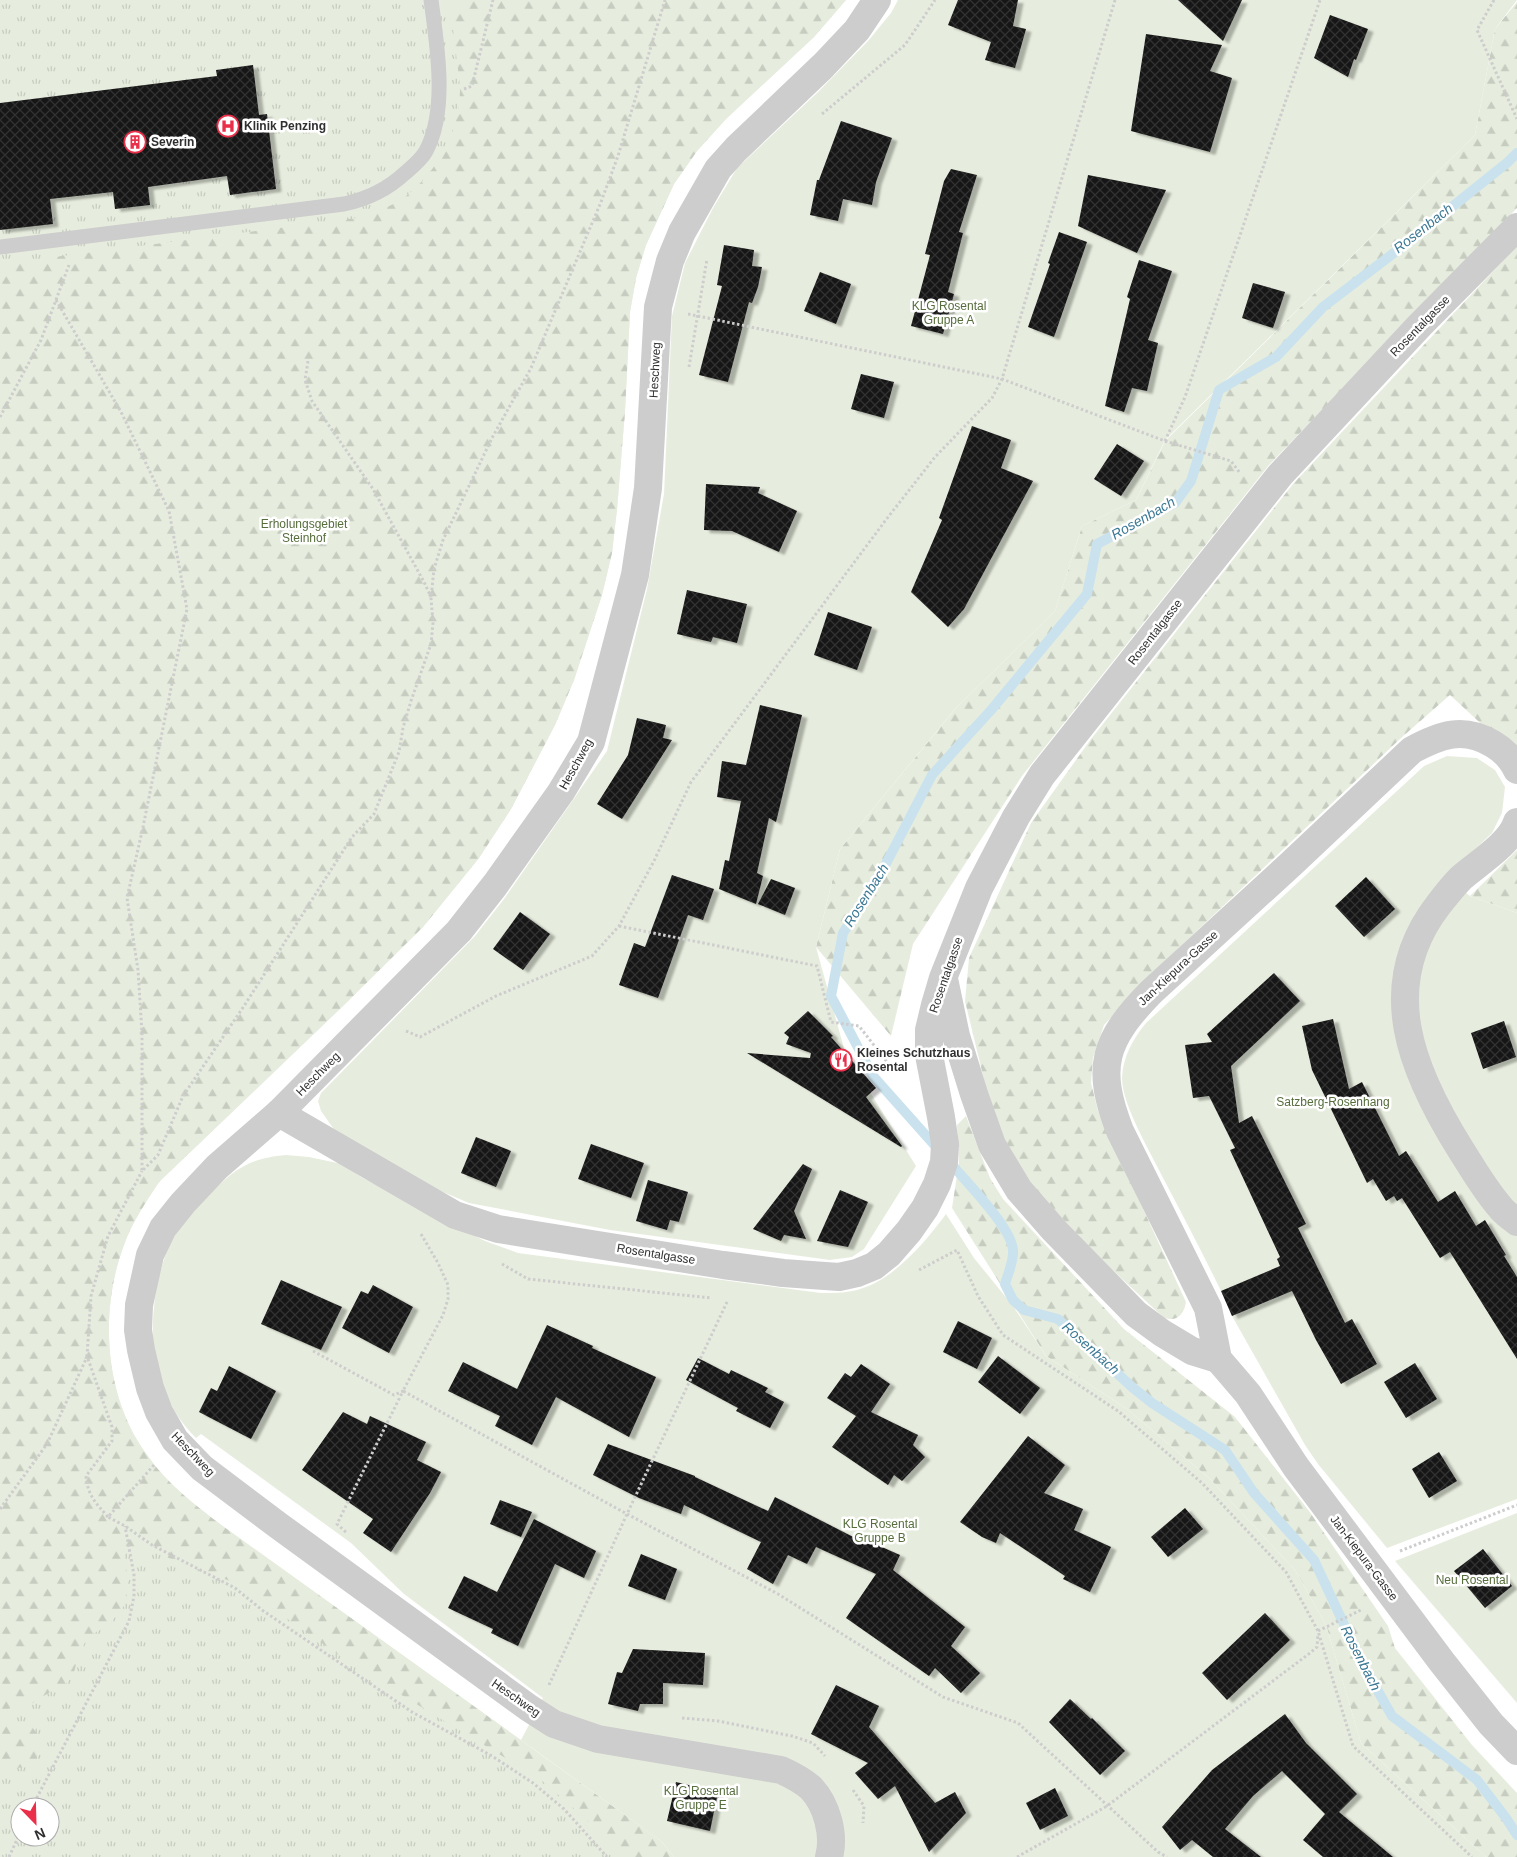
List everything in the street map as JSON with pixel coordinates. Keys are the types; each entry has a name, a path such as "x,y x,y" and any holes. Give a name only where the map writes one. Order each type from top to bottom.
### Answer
{"street":[{"name":"Heschweg","path":"829,1857 831,1838 824,1810 811,1788 798,1778 781,1770 598,1739 554,1724 529,1708 202,1468 175,1440 159,1412 150,1388 138,1330 139,1305 150,1255 163,1228 217,1167 279,1113 459,931 495,885 561,792 591,742 635,576 648,488 658,308 670,261 682,232 718,170 736,149 823,66 857,30 876,0"},
{"name":"Rosentalgasse","path":"279,1113 455,1215 498,1229 783,1273 839,1277 857,1273 874,1266 889,1254 925,1208 937,1184 944,1162 945,1144 941,1117 928,1055 929,1030 943,978 979,888 1016,817 1042,775 1280,475 1420,325 1517,227"},
{"name":"Jan-Kiepura-Gasse","path":"1517,770 1506,754 1474,735 1462,733 1445,736 1429,741 1412,750 1130,1013 1116,1035 1109,1052 1105,1071 1107,1092 1120,1131 1208,1308 1218,1359 1248,1394 1296,1467 1491,1724 1517,1751"},
{"path":"1509,1215 1461,1149 1434,1102 1408,1035 1405,986 1408,962 1426,922 1460,880 1506,840 1517,822"},
{"path":"943,978 956,1036 992,1145 1019,1190 1054,1230 1136,1314 1162,1333 1192,1351 1218,1359"}],"lane":[{"path":"0,247 344,204 365,199 384,190 401,177 425,152 435,128 440,95 431,0"},
{"path":"1509,1215 1517,1236"}],"path":[{"path":"440,95 472,86 493,0"},
{"path":"0,1509 47,1444 87,1356 91,1296 108,1236 142,1171 158,1156 183,1096 244,1006 352,837 374,814 399,752 410,701 431,644 433,623 431,598 434,569 449,525 492,438 531,368 601,202 618,156 666,0"},
{"path":"818,118 904,45 935,0"},
{"path":"412,1024 406,1031 420,1037 496,996 592,956 619,926 654,861 691,782 885,521 935,458 992,398 1002,380 1115,0"},
{"path":"1165,440 1186,398 1320,0"},
{"path":"1494,0 1477,30 1517,120"},
{"path":"0,417 41,340 80,237"},
{"path":"688,374 708,254"},
{"path":"56,300 122,412 169,511 187,609 127,898 138,970 141,1024 142,1171"},
{"path":"658,308 1002,380 1165,440 1231,461"},
{"path":"308,361 305,380 312,401 373,489 431,598"},
{"path":"619,926 817,966 831,1022 859,1026 891,1067 932,1079"},
{"path":"350,1536 337,1524 443,1315 448,1299 448,1285 426,1240 420,1232"},
{"path":"915,1272 957,1250 978,1296 1003,1335 1118,1412 1202,1483 1286,1572 1318,1631 1353,1746 1472,1857"},
{"path":"497,1261 528,1279 737,1301"},
{"path":"547,1688 728,1300"},
{"path":"313,1351 394,1395 403,1391"},
{"path":"87,1356 112,1427 112,1441 86,1476 88,1491 95,1503 108,1517 125,1526 152,1545 235,1588 262,1610 412,1712 492,1756 533,1782 564,1809 607,1857"},
{"path":"403,1391 627,1514 778,1594 942,1697 1018,1723 1158,1852 1167,1857"},
{"path":"108,1517 159,1460"},
{"path":"1369,1563 1517,1505"},
{"path":"37,1797 129,1621 134,1596 134,1576 125,1526"},
{"path":"1318,1631 1368,1607"},
{"path":"1017,1857 1107,1806 1318,1647 1318,1631"},
{"path":"679,1718 718,1721 792,1736 813,1743 831,1762"},
{"path":"848,1783 864,1806 863,1830"}],"green space":[{"name":"Erholungsgebiet Steinhof","path":"0,0 846,0 814,37 726,119 697,151 674,184 646,245 636,278 630,312 625,411 617,509 612,553 602,595 574,680 555,725 511,809 479,858 423,927 159,1182 127,1237 116,1271 111,1298 109,1325 110,1353 114,1380 122,1407 133,1432 147,1455 173,1485 224,1527 521,1740 674,1857 0,1857"},
{"name":"Erholungsgebiet Steinhof","path":"450,0 846,0 814,37 726,119 697,151 674,184 646,245 636,278 630,312 625,411 617,509 612,553 602,595 574,680 555,725 511,809 479,858 423,927 159,1182 131,1228 116,1271 109,1325 110,1353 114,1380 122,1407 133,1432 155,1466 183,1494 224,1527 661,1841 674,1857 621,1857 594,1826 540,1779 357,1668 238,1584 145,1549 123,1546 128,1580 126,1603 108,1626 88,1636 78,1657 73,1676 62,1688 50,1692 31,1704 14,1706 0,1713 0,264 357,218 395,203 417,186 437,163 445,150 456,121 460,87"},
{"name":"KLG Rosental Gruppe A","path":"898,0 1517,0 1495,29 1475,135 1165,440 1136,500 1082,526 1055,611 955,709 840,849 816,947 845,1052 916,1166 864,1249 852,1257 830,1260 610,1230 469,1203 429,1186 338,1135 321,1111 318,1101 321,1093 475,936 504,899 607,751 647,589 664,494 672,316 685,263 713,208 737,168 818,92 868,41 891,13"},
{"path":"1517,2 1517,208 1269,465 1022,776 913,944 891,1036 816,947 840,849 956,708 1055,611 1082,526 1136,500 1165,441 1475,135 1495,29"},
{"path":"1517,246 1517,757 1450,695 1401,738 1165,961 1104,1025 1093,1058 1091,1083 1098,1111 1186,1302 1179,1317 1168,1319 1163,1317 1107,1265 1031,1186 995,1125 965,1001 969,958 1031,823 1091,739 1293,484"},
{"name":"Satzberg-Rosenhang","path":"1447,756 1477,758 1495,770 1505,787 1502,813 1492,833 1446,877 1470,896 1517,913 1517,1499 1387,1548 1318,1464 1305,1445 1232,1316 1207,1262 1131,1114 1123,1089 1122,1078 1124,1062 1130,1048 1146,1023 1424,766"},
{"path":"1517,850 1517,913 1470,896"},
{"path":"966,1116 990,1178 1003,1199 1124,1329 1235,1417 1309,1511 1388,1626 1395,1648 1472,1745 1517,1793 1517,1857 1486,1857 1361,1743 1326,1625 1295,1570 1209,1478 1127,1409 1046,1356 952,1208 959,1162 957,1125"},
{"name":"KLG Rosental Gruppe B","path":"286,1155 309,1157 342,1164 361,1177 485,1241 518,1253 821,1293 858,1290 887,1276 920,1246 946,1214 974,1258 1013,1306 1046,1356 1127,1409 1209,1478 1295,1570 1326,1625 1361,1743 1486,1857 674,1857 661,1841 521,1740 543,1698 404,1594 351,1543 201,1434 196,1438 170,1404 158,1374 154,1356 153,1315 160,1274 172,1240 193,1211 234,1172 252,1162"},
{"name":"Neu Rosental","path":"1517,1513 1517,1703 1395,1561"},
{"path":"0,1725 32,1727 42,1740 37,1758 30,1765 0,1769"}],"building":[{"path":"958,0 1018,0 1013,26 1026,29 1015,68 985,60 991,42 948,25"},
{"path":"1178,0 1242,0 1223,41"},
{"path":"1330,15 1368,29 1348,77 1314,58"},
{"path":"1146,34 1222,45 1210,71 1232,78 1210,152 1131,131"},
{"name":"Severin","path":"253,65 259,115 267,114 276,189 230,195 227,176 148,187 150,205 115,209 113,192 50,199 53,224 0,230 0,103 217,76 216,70"},
{"path":"841,121 892,138 876,182 872,205 843,199 838,221 810,215 817,180 819,180"},
{"path":"951,169 977,175 959,232 963,233 948,292 954,294 943,334 911,326 930,255 925,254 944,181"},
{"path":"1088,175 1166,190 1137,253 1078,226"},
{"path":"1059,232 1087,242 1054,337 1028,327"},
{"path":"724,245 754,250 752,266 762,267 758,287 752,303 749,302 728,382 699,375 722,286 717,285"},
{"path":"1139,260 1172,271 1148,340 1158,343 1147,391 1132,388 1124,412 1105,406 1130,299 1127,297"},
{"path":"820,272 851,284 836,324 804,311"},
{"path":"1253,283 1285,292 1273,328 1242,318"},
{"path":"861,374 894,382 884,418 851,409"},
{"path":"972,426 1011,440 1001,468 1033,481 964,609 948,627 911,592 942,520 939,518"},
{"path":"1117,444 1144,461 1121,496 1094,479"},
{"path":"706,484 760,487 758,493 797,511 779,552 732,531 704,530"},
{"path":"687,590 747,604 737,643 713,637 711,642 677,634"},
{"path":"828,612 872,627 857,670 814,655"},
{"path":"760,705 802,715 776,822 769,818 757,873 763,876 756,904 719,889 725,860 729,861 741,801 717,797 722,761 746,765"},
{"path":"637,718 666,725 663,738 672,740 622,819 597,804 628,755"},
{"path":"672,875 714,889 703,920 688,915 658,998 619,985 634,943 645,947"},
{"path":"1366,877 1395,909 1364,937 1335,906"},
{"path":"771,879 795,888 785,915 758,904"},
{"path":"520,912 550,934 523,970 493,949"},
{"path":"1274,973 1300,1001 1231,1066 1239,1123 1252,1116 1306,1224 1298,1228 1345,1323 1352,1319 1377,1364 1341,1384 1316,1340 1292,1291 1232,1316 1221,1291 1280,1266 1277,1259 1280,1257 1230,1150 1235,1148 1209,1096 1193,1098 1185,1045 1212,1042 1207,1034"},
{"path":"808,1011 833,1036 831,1037 876,1088 866,1097 901,1147 747,1053 810,1058 811,1053 786,1044 789,1037 784,1033"},
{"path":"1333,1019 1349,1089 1362,1082 1399,1156 1406,1151 1438,1202 1455,1191 1476,1226 1485,1220 1506,1255 1504,1256 1517,1277 1517,1359 1450,1252 1440,1258 1402,1198 1397,1201 1394,1196 1386,1201 1373,1179 1367,1183 1312,1070 1302,1026"},
{"path":"1504,1021 1516,1057 1483,1069 1471,1033"},
{"path":"476,1137 511,1151 496,1187 461,1173"},
{"path":"591,1144 644,1163 631,1198 578,1179"},
{"path":"803,1164 812,1169 794,1211 806,1239 784,1235 781,1241 753,1229"},
{"path":"648,1180 688,1192 679,1222 670,1220 667,1230 636,1221"},
{"path":"840,1190 868,1202 848,1247 817,1241"},
{"path":"281,1280 342,1307 321,1350 261,1324"},
{"path":"373,1285 413,1307 389,1353 342,1328 361,1291 368,1294"},
{"path":"958,1321 992,1338 977,1369 943,1352"},
{"path":"547,1325 656,1377 629,1437 556,1397 532,1445 495,1426 500,1416 448,1391 463,1362 517,1389"},
{"path":"998,1356 1040,1388 1020,1414 978,1382"},
{"path":"698,1358 729,1374 731,1370 768,1388 765,1392 784,1402 770,1428 736,1411 738,1408 686,1380"},
{"path":"1415,1363 1437,1399 1406,1418 1384,1382"},
{"path":"861,1364 890,1384 871,1412 918,1435 913,1445 925,1457 902,1481 894,1475 888,1485 832,1447 856,1416 827,1398 845,1373 851,1377"},
{"path":"229,1366 276,1391 251,1439 199,1412 211,1388 217,1391"},
{"path":"343,1412 367,1424 370,1416 426,1442 417,1460 441,1472 430,1493 391,1552 363,1533 373,1519 302,1470"},
{"path":"1028,1436 1065,1465 1044,1493 1083,1509 1074,1530 1111,1547 1090,1592 1063,1579 1065,1576 1000,1533 996,1543 982,1537 960,1522"},
{"path":"608,1444 695,1476 768,1511 775,1497 865,1543 866,1540 900,1555 893,1570 965,1627 951,1646 980,1673 961,1693 935,1668 929,1676 846,1618 876,1574 816,1547 807,1564 788,1555 773,1584 747,1569 761,1542 684,1505 681,1514 639,1498 593,1475"},
{"path":"1439,1452 1457,1481 1429,1498 1412,1469"},
{"path":"500,1500 532,1512 521,1537 490,1524"},
{"path":"1185,1508 1203,1529 1168,1557 1151,1537"},
{"path":"534,1519 596,1551 584,1578 555,1564 518,1646 491,1633 493,1629 448,1608 464,1576 497,1592"},
{"path":"1483,1549 1512,1586 1485,1608 1454,1571"},
{"path":"641,1554 677,1569 665,1600 628,1586"},
{"path":"1265,1613 1290,1640 1227,1700 1202,1673"},
{"path":"633,1649 705,1653 703,1685 663,1683 663,1704 640,1704 638,1711 608,1704 617,1672 622,1673"},
{"path":"836,1685 879,1706 869,1727 935,1803 955,1792 966,1813 929,1852 895,1786 878,1799 855,1773 868,1763 811,1734"},
{"path":"1070,1699 1125,1751 1100,1775 1049,1722"},
{"path":"1285,1714 1306,1743 1357,1794 1339,1812 1393,1857 1323,1857 1303,1840 1325,1814 1282,1771 1253,1796 1225,1829 1261,1857 1213,1857 1192,1840 1180,1850 1162,1827 1212,1770"},
{"path":"676,1782 718,1792 710,1831 667,1821"},
{"path":"1055,1788 1068,1816 1040,1830 1026,1803"}],"waterway":[{"name":"Rosenbach","path":"938,1149 873,1076 831,996 843,933 877,881 932,775 992,709 1087,594 1097,544 1175,503 1191,481 1219,390 1276,357 1323,307 1407,243 1517,153"},
{"name":"Rosenbach","path":"948,1160 996,1216 1010,1240 1013,1258 1005,1284 1013,1300 1024,1310 1058,1319 1152,1403 1225,1450 1254,1493 1314,1560 1362,1663 1392,1716 1477,1780 1517,1835"}],"place":[{"name":"Klinik Penzing","path":"228,126"},
{"name":"Severin","path":"135,142"},
{"name":"Kleines Schutzhaus Rosental","path":"841,1060"}],"park label":[{"name":"KLG Rosental Gruppe E","path":"701,1798"}]}
